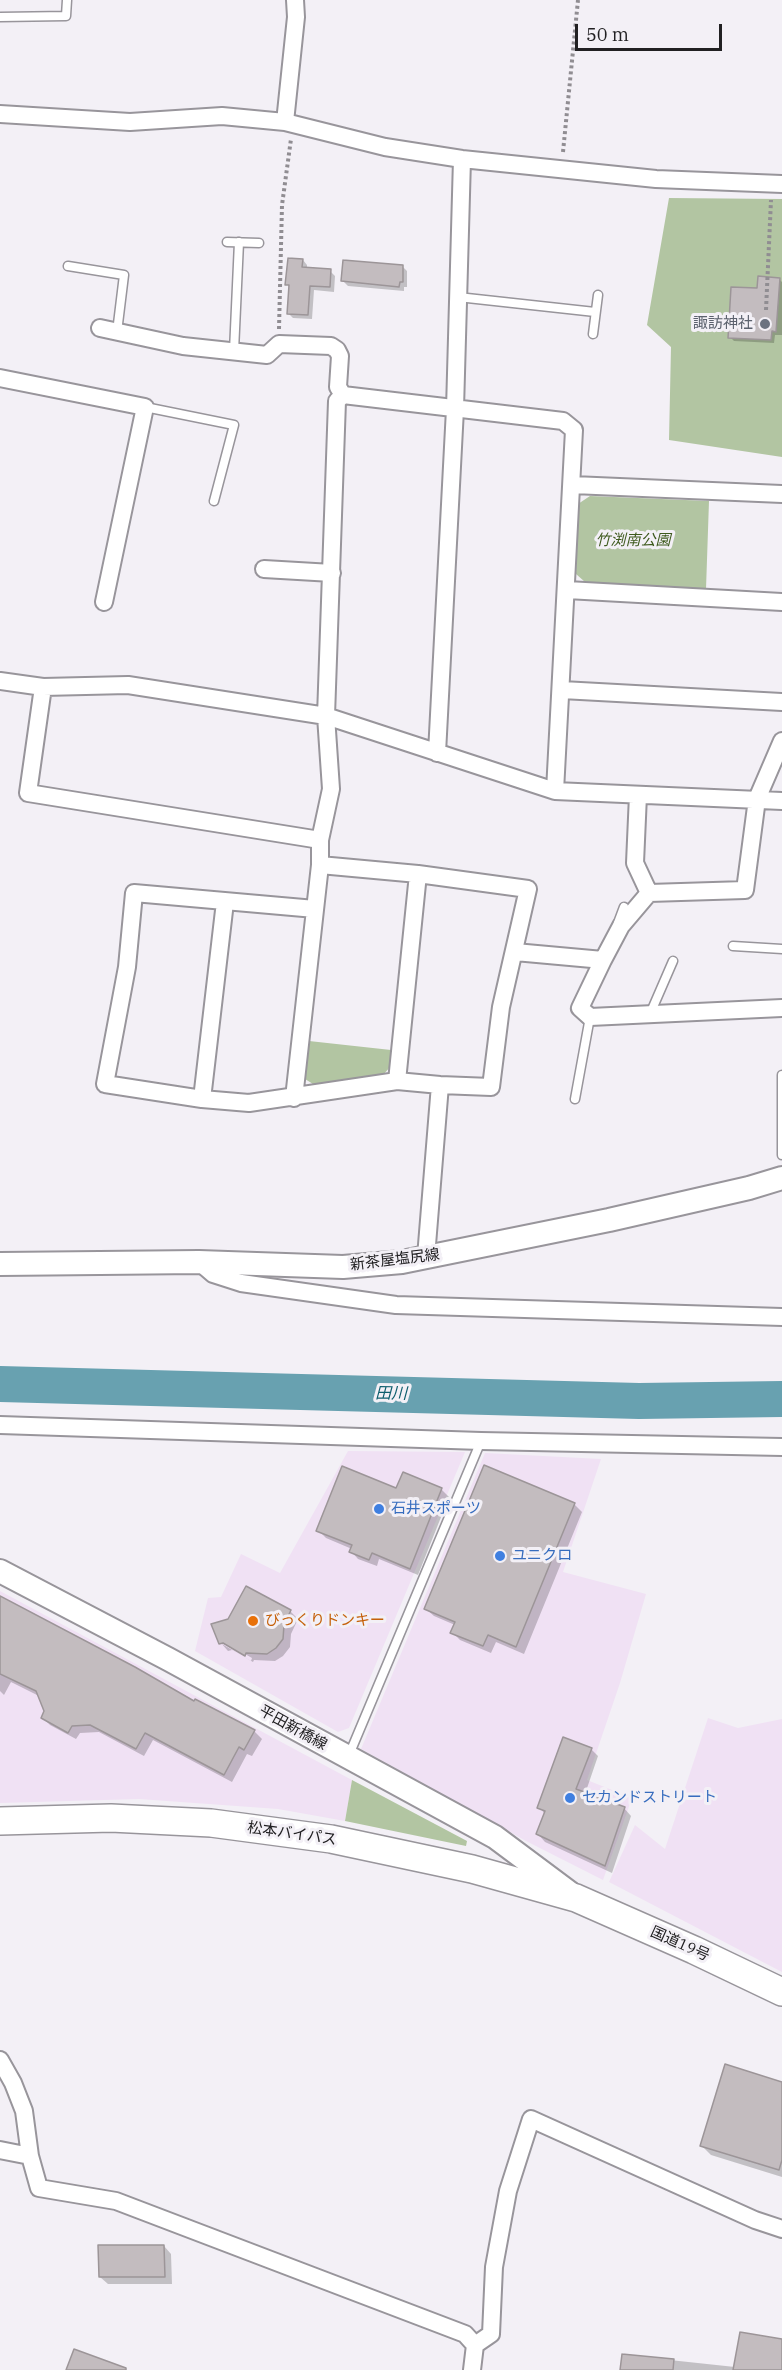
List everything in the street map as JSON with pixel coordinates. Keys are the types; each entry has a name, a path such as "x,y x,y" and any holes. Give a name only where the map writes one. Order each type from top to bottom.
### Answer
{"highway":[{"name":"松本バイパス","path":"0,1821 111,1818 200,1822 320,1837 472,1869 576,1898"},
{"name":"国道19号","path":"576,1898 782,1992"}],"main road":[{"name":"新茶屋塩尻線","path":"0,1264 199,1262 343,1267 402,1262 621,1217 749,1188 782,1178"},
{"name":"平田新橋線","path":"0,1571 168,1659 495,1837 576,1898"}],"street":[{"path":"289,123 296,17 295,0"},
{"path":"0,114 130,122 222,116 289,123 385,147 462,159 656,179 777,184"},
{"path":"437,753 455,409 462,159"},
{"path":"100,328 183,346 267,355 279,344 331,346 340,356 338,387 343,395"},
{"path":"0,378 145,407 105,602"},
{"path":"343,395 562,421 574,430 573,485 555,791"},
{"path":"294,1098 320,865 320,840 331,789 326,716 337,401 343,395"},
{"path":"573,485 782,494"},
{"path":"264,568 332,573"},
{"path":"567,590 782,602"},
{"path":"0,681 43,687 128,685 326,716 555,791 782,801"},
{"path":"43,687 28,793 320,840"},
{"path":"562,690 782,702"},
{"path":"782,741 757,799 745,890 649,893 621,926 580,1008 590,1017 782,1008"},
{"path":"638,795 635,863 649,893"},
{"path":"315,909 134,894 128,967 105,1083 202,1099 249,1103 397,1081 491,1087 501,1007 528,890 418,874 320,865"},
{"path":"397,1081 418,874"},
{"path":"202,1099 225,902"},
{"path":"515,952 603,960"},
{"path":"426,1257 440,1085"},
{"path":"199,1262 213,1274 241,1283 396,1305 782,1317"},
{"path":"0,1425 481,1441 782,1447"},
{"path":"0,2060 13,2083 24,2111 30,2156 39,2188 116,2201 465,2334 475,2345"},
{"path":"472,2370 475,2345 491,2334 494,2267 507,2191 531,2119 755,2220 782,2229"},
{"path":"0,2150 30,2156"}],"lane":[{"path":"0,17 66,16 67,0"},
{"path":"227,242 259,243"},
{"path":"234,351 239,242"},
{"path":"68,266 124,275 117,332"},
{"path":"592,334 598,295"},
{"path":"458,297 595,312"},
{"path":"145,407 234,425 214,501"},
{"path":"614,940 624,906"},
{"path":"733,945 782,949"},
{"path":"650,1014 673,961"},
{"path":"575,1099 590,1017"},
{"path":"782,1075 782,1155"},
{"path":"348,1758 481,1441"}],"path":[{"path":"561,168 578,0"},
{"path":"279,344 282,205 289,123"},
{"path":"766,310 777,184"}],"shaded area":[{"path":"348,1451 465,1452 349,1728 338,1732 195,1651 208,1598 221,1597 241,1554 280,1573"},
{"path":"485,1453 601,1459 563,1572 646,1594 620,1683 587,1780 632,1798 603,1880 526,1841 361,1749"},
{"path":"0,1591 352,1780 345,1821 278,1809 139,1799 0,1803"},
{"path":"708,1718 738,1728 782,1719 782,1972 609,1882 635,1825 665,1849"}],"green space":[{"path":"669,198 782,199 782,457 669,440 671,347 647,325"},
{"name":"竹渕南公園","path":"590,496 709,501 706,589 585,582 576,574 578,504"},
{"path":"309,1041 391,1050 391,1066 383,1075 313,1084 305,1079"},
{"path":"352,1780 467,1841 466,1846 345,1821"}],"building":[{"path":"288,258 303,259 302,267 331,269 330,287 310,286 308,315 287,314 289,285 285,285"},
{"path":"343,260 403,265 403,282 400,282 399,287 341,281"},
{"path":"758,276 780,278 776,332 772,331 771,340 728,338 731,287 757,288"},
{"name":"ユニクロ","path":"484,1465 575,1503 516,1647 488,1635 483,1646 450,1633 455,1622 424,1609"},
{"name":"石井スポーツ","path":"342,1466 396,1488 403,1472 442,1488 410,1569 372,1553 369,1560 349,1552 352,1545 316,1531"},
{"name":"びっくりドンキー","path":"246,1586 291,1610 284,1625 283,1639 267,1654 246,1653 245,1656 223,1643 219,1644 211,1624 228,1619"},
{"path":"0,1596 135,1667 194,1701 195,1699 255,1730 244,1750 239,1747 224,1775 145,1733 136,1749 90,1725 72,1726 68,1733 41,1718 44,1711 36,1691 0,1674"},
{"name":"セカンドストリート","path":"563,1737 592,1748 576,1789 625,1807 605,1866 536,1834 545,1811 537,1808"},
{"path":"725,2064 782,2082 782,2160 779,2170 700,2146"},
{"path":"98,2245 164,2245 165,2277 99,2277"},
{"path":"740,2332 782,2339 782,2370 733,2370"},
{"path":"74,2349 126,2368 126,2370 66,2370"},
{"path":"622,2354 674,2359 673,2370 620,2370"}],"waterway":[{"name":"田川","path":"0,1384 639,1401 782,1399"}],"place":[{"name":"諏訪神社","path":"765,324"},
{"name":"石井スポーツ","path":"379,1509"},
{"name":"ユニクロ","path":"500,1556"},
{"name":"びっくりドンキー","path":"253,1621"},
{"name":"セカンドストリート","path":"570,1798"}]}
